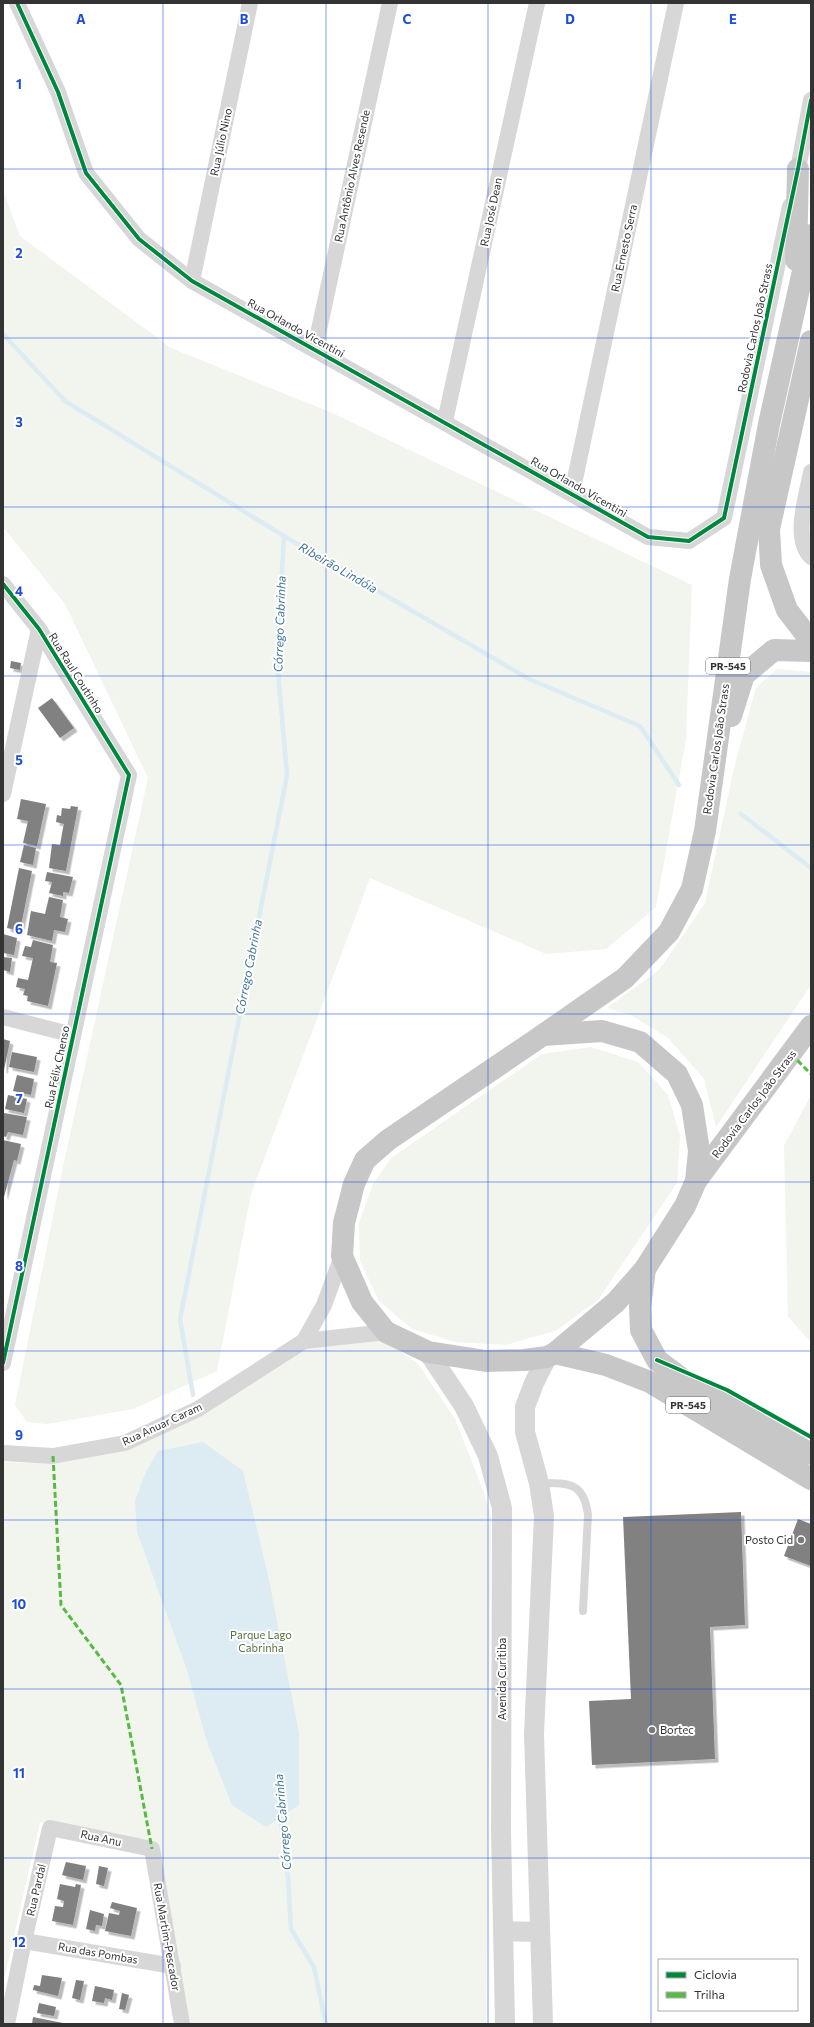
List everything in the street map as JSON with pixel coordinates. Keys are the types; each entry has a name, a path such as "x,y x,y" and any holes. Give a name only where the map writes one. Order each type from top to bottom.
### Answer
{"highway":[{"path":"788,337 796,260 798,169"},
{"name":"Rodovia Carlos João Strass","path":"342,1256 344,1223 354,1184 365,1160 388,1140 625,978 669,932 692,889 705,831 740,579 769,424 811,235"},
{"path":"811,341 769,529 771,565 787,610 811,641"},
{"path":"714,767 744,675 774,650 811,652"},
{"name":"Rodovia Carlos João Strass","path":"696,1181 811,1026"},
{"path":"342,1256 362,1302 386,1332 428,1352 486,1361 524,1360 551,1355 616,1302 644,1269 685,1206 696,1181 699,1151 692,1105 677,1074 640,1042 602,1031 542,1035"},
{"name":"PR-545","path":"644,1269 640,1307 641,1330 657,1360 689,1384 811,1454"},
{"name":"PR-545","path":"551,1355 606,1365 650,1382 811,1479"}],"street":[{"name":"Rua Orlando Vicentini","path":"17,3 58,92 86,173 139,239 192,281 315,348 648,537 689,541"},
{"name":"Rua Júlio Nino","path":"192,281 250,3"},
{"name":"Rua Antônio Alves Resende","path":"315,348 390,3"},
{"name":"Rua José Dean","path":"445,421 537,3"},
{"name":"Rua Ernesto Serra","path":"572,493 676,3"},
{"name":"Rodovia Carlos João Strass","path":"689,541 724,518 798,169 811,100"},
{"path":"811,472 808,499 802,523 802,541 811,557"},
{"name":"Rua Raul Coutinho","path":"3,584 39,629 129,775"},
{"path":"3,794 39,629"},
{"name":"Rua Félix Chenso","path":"3,1363 129,775"},
{"path":"3,1016 73,1035"},
{"path":"304,1341 324,1305 342,1256"},
{"path":"304,1341 386,1332"},
{"name":"Rua Anuar Caram","path":"3,1453 52,1456 125,1443 198,1409 304,1341"},
{"name":"Avenida Curitiba","path":"428,1352 464,1406 488,1456 502,1508 501,1831 505,2024"},
{"path":"543,2024 534,1734 544,1516 539,1483 525,1432 525,1407 534,1383 551,1355"},
{"name":"Rua Anu","path":"50,1828 152,1849"},
{"name":"Rua Pardal","path":"7,2024 24,1940 50,1828"},
{"name":"Rua Martim-Pescador","path":"152,1849 182,2024"},
{"path":"503,1931 539,1932"},
{"name":"Rua das Pombas","path":"24,1940 173,1966"}],"lane":[{"path":"539,1483 570,1485 580,1490 586,1500 588,1515 583,1611"}],"green space":[{"path":"3,190 20,236 171,348 330,412 692,585 686,739 656,907 606,949 546,954 370,878 251,1194 217,1371 133,1409 47,1424 27,1422 15,1405 64,1162 148,778 65,604 3,527"},
{"path":"777,669 811,672 811,985 716,1127 704,1079 668,1038 631,1015 607,1008 659,970 705,903 735,764 756,688"},
{"path":"591,1047 638,1062 668,1095 680,1136 677,1183 598,1300 557,1330 506,1345 455,1342 412,1329 379,1301 360,1261 359,1223 373,1184 391,1158 542,1054"},
{"path":"811,1095 811,1342 788,1317 784,1146"},
{"name":"Parque Lago Cabrinha","path":"384,1339 418,1364 455,1419 483,1490 491,1517 486,2024 187,2024 152,1843 40,1822 3,1984 3,1462 54,1464 126,1451 217,1406 303,1349"}],"shaded area":[{"path":"203,1442 243,1471 268,1575 299,1733 299,1805 266,1827 232,1805 207,1742 186,1667 137,1532 135,1501 145,1474 158,1451"}],"building":[{"path":"11,661 21,663 20,670 10,668"},
{"path":"52,698 74,728 60,738 38,708"},
{"path":"21,799 46,804 37,846 23,843 28,821 17,819"},
{"path":"71,806 78,807 66,871 49,868 52,844 60,845 64,824 56,822 57,815 61,816 62,808 70,809"},
{"path":"24,845 36,848 33,865 20,862"},
{"path":"19,868 32,871 20,931 7,928"},
{"path":"47,872 73,877 69,893 63,892 63,896 49,893 52,882 45,881"},
{"path":"49,897 63,900 60,917 68,919 65,932 54,930 52,941 27,935 31,911 45,914"},
{"path":"3,934 17,938 14,955 3,953"},
{"path":"33,940 53,945 50,962 57,963 48,1006 27,1001 28,996 23,995 25,989 16,987 18,978 28,980 33,958 22,956 25,946 31,947"},
{"path":"3,957 12,958 10,972 3,970"},
{"path":"3,1039 10,1041 4,1070 3,1070"},
{"path":"12,1052 37,1057 34,1072 9,1067"},
{"path":"17,1075 34,1079 31,1095 13,1091"},
{"path":"8,1095 27,1099 24,1113 5,1109"},
{"path":"4,1113 27,1117 23,1135 8,1132 6,1137 3,1136"},
{"path":"3,1140 21,1144 17,1161 14,1160 4,1197"},
{"path":"741,1512 745,1625 710,1627 715,1759 592,1765 589,1701 631,1699 623,1517"},
{"name":"Posto Cid","path":"798,1519 811,1524 811,1566 784,1556"},
{"path":"66,1862 86,1866 83,1880 62,1875"},
{"path":"99,1866 108,1868 104,1886 96,1884"},
{"path":"60,1884 75,1887 76,1884 81,1885 73,1925 52,1921 55,1906 63,1907 64,1901 57,1899"},
{"path":"112,1902 137,1908 131,1936 105,1931 109,1913 119,1915 120,1911 110,1908"},
{"path":"90,1910 104,1914 102,1926 96,1925 95,1931 86,1929"},
{"path":"42,1975 62,1978 58,1996 33,1990 34,1985 40,1986"},
{"path":"76,1980 84,1981 80,2000 72,1998"},
{"path":"95,1986 114,1990 112,2000 105,1998 104,2003 92,2001"},
{"path":"122,1993 129,1995 125,2010 119,2009"},
{"path":"39,2003 56,2007 54,2016 37,2013"},
{"path":"33,2017 63,2023 63,2024 32,2024"}],"waterway":[{"name":"Ribeirão Lindóia","path":"3,334 65,401 284,536 529,679 640,726 679,785"},
{"name":"Córrego Cabrinha","path":"193,1395 180,1319 287,775 277,660 284,536"},
{"name":"Ribeirão Lindóia","path":"741,814 811,868"},
{"name":"Córrego Cabrinha","path":"283,1810 281,1826 288,1877 291,1929 314,1967 326,2024"}],"marked path":[{"path":"791,1054 811,1074"},
{"path":"53,1456 61,1605 121,1685 152,1849"}],"cycle path":[{"path":"17,3 58,92 86,173 139,239 192,281 648,537 689,541 724,518 798,169 811,100"},
{"path":"3,584 39,629 129,775 3,1363"},
{"path":"657,1360 727,1390 811,1437"}],"place":[{"name":"Posto Cid","path":"801,1540"},
{"name":"Bortec","path":"652,1730"}]}
